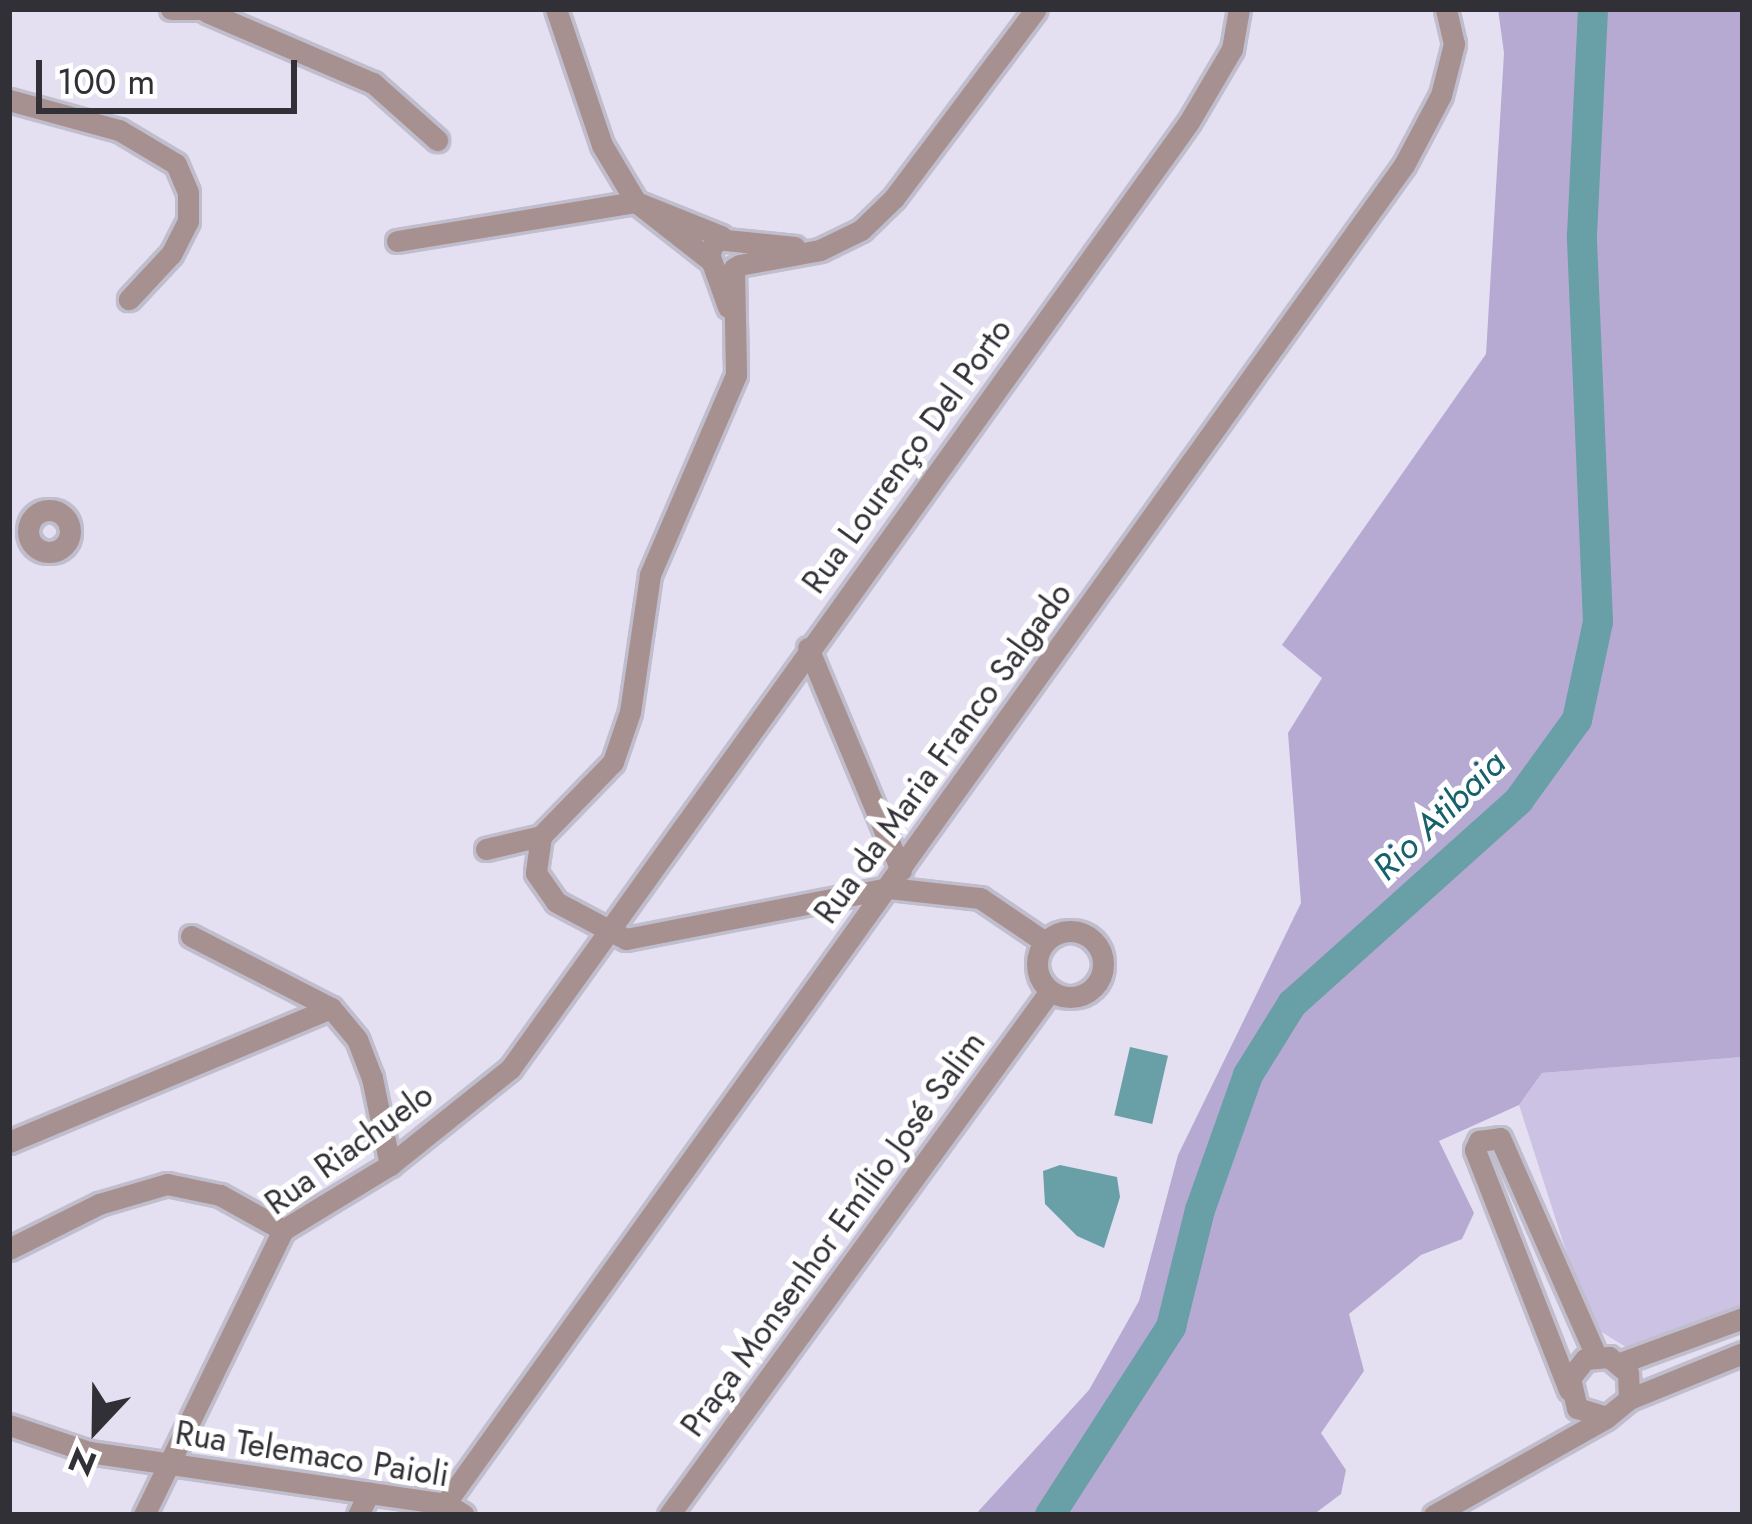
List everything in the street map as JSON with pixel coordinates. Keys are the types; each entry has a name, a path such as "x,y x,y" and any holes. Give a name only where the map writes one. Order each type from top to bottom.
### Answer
{"street":[{"path":"171,9 208,10 373,83 437,140"},
{"path":"556,9 602,146 636,202 724,264 820,250 861,230 895,198 1036,9"},
{"name":"Rua Lourenço Del Porto","path":"604,930 1189,122 1232,49 1239,9"},
{"name":"Rua da Maria Franco Salgado","path":"449,1511 1404,164 1442,95 1454,44 1446,9"},
{"path":"9,100 119,130 176,164 188,192 188,221 171,254 129,299"},
{"path":"398,241 636,202 729,238 820,250"},
{"path":"486,849 541,836 613,762 630,712 650,575 736,375 724,264 729,238"},
{"path":"724,264 729,238"},
{"path":"808,648 895,879"},
{"path":"541,836 536,873 556,902 626,939 658,937 895,879 980,898 1045,942 1081,934 1102,957 1100,979 1083,994 1050,991 1037,964 1045,942"},
{"name":"Rua Riachuelo","path":"144,1515 284,1230 389,1165 510,1069 604,930"},
{"path":"191,936 331,1009 357,1039 372,1078 389,1165"},
{"name":"Praça Monsenhor Emílio José Salim","path":"669,1515 1050,991"},
{"path":"9,1142 331,1009"},
{"path":"1596,1356 1500,1138 1479,1141 1475,1150 1576,1408 1606,1418"},
{"path":"9,1250 99,1204 166,1184 220,1195 284,1230"},
{"path":"1525,1462 1562,1428 1575,1367 1596,1356 1620,1363 1743,1318"},
{"path":"1434,1515 1606,1418 1629,1399 1741,1357"},
{"path":"1620,1363 1629,1399"},
{"name":"Rua Telemaco Paioli","path":"9,1425 89,1452 369,1492 449,1511"},
{"path":"358,1515 369,1492"}],"shaded area":[{"path":"1498,9 1743,9 1743,1057 1542,1073 1519,1105 1439,1141 1474,1213 1462,1239 1421,1255 1349,1314 1364,1371 1321,1433 1346,1470 1341,1494 1313,1515 975,1515 1089,1390 1139,1301 1178,1155 1301,903 1288,733 1322,678 1282,645 1486,354 1504,53"},
{"path":"1130,1047 1168,1056 1152,1124 1114,1115"},
{"path":"1743,1057 1743,1307 1629,1349 1600,1331 1573,1273 1519,1105 1542,1073"},
{"path":"1060,1165 1117,1177 1120,1197 1104,1248 1077,1236 1045,1204 1043,1171"}],"waterway":[{"name":"Rio Atibaia","path":"1050,1515 1171,1327 1200,1210 1248,1075 1292,1004 1519,800 1577,720 1598,622 1582,235 1593,9"}]}
